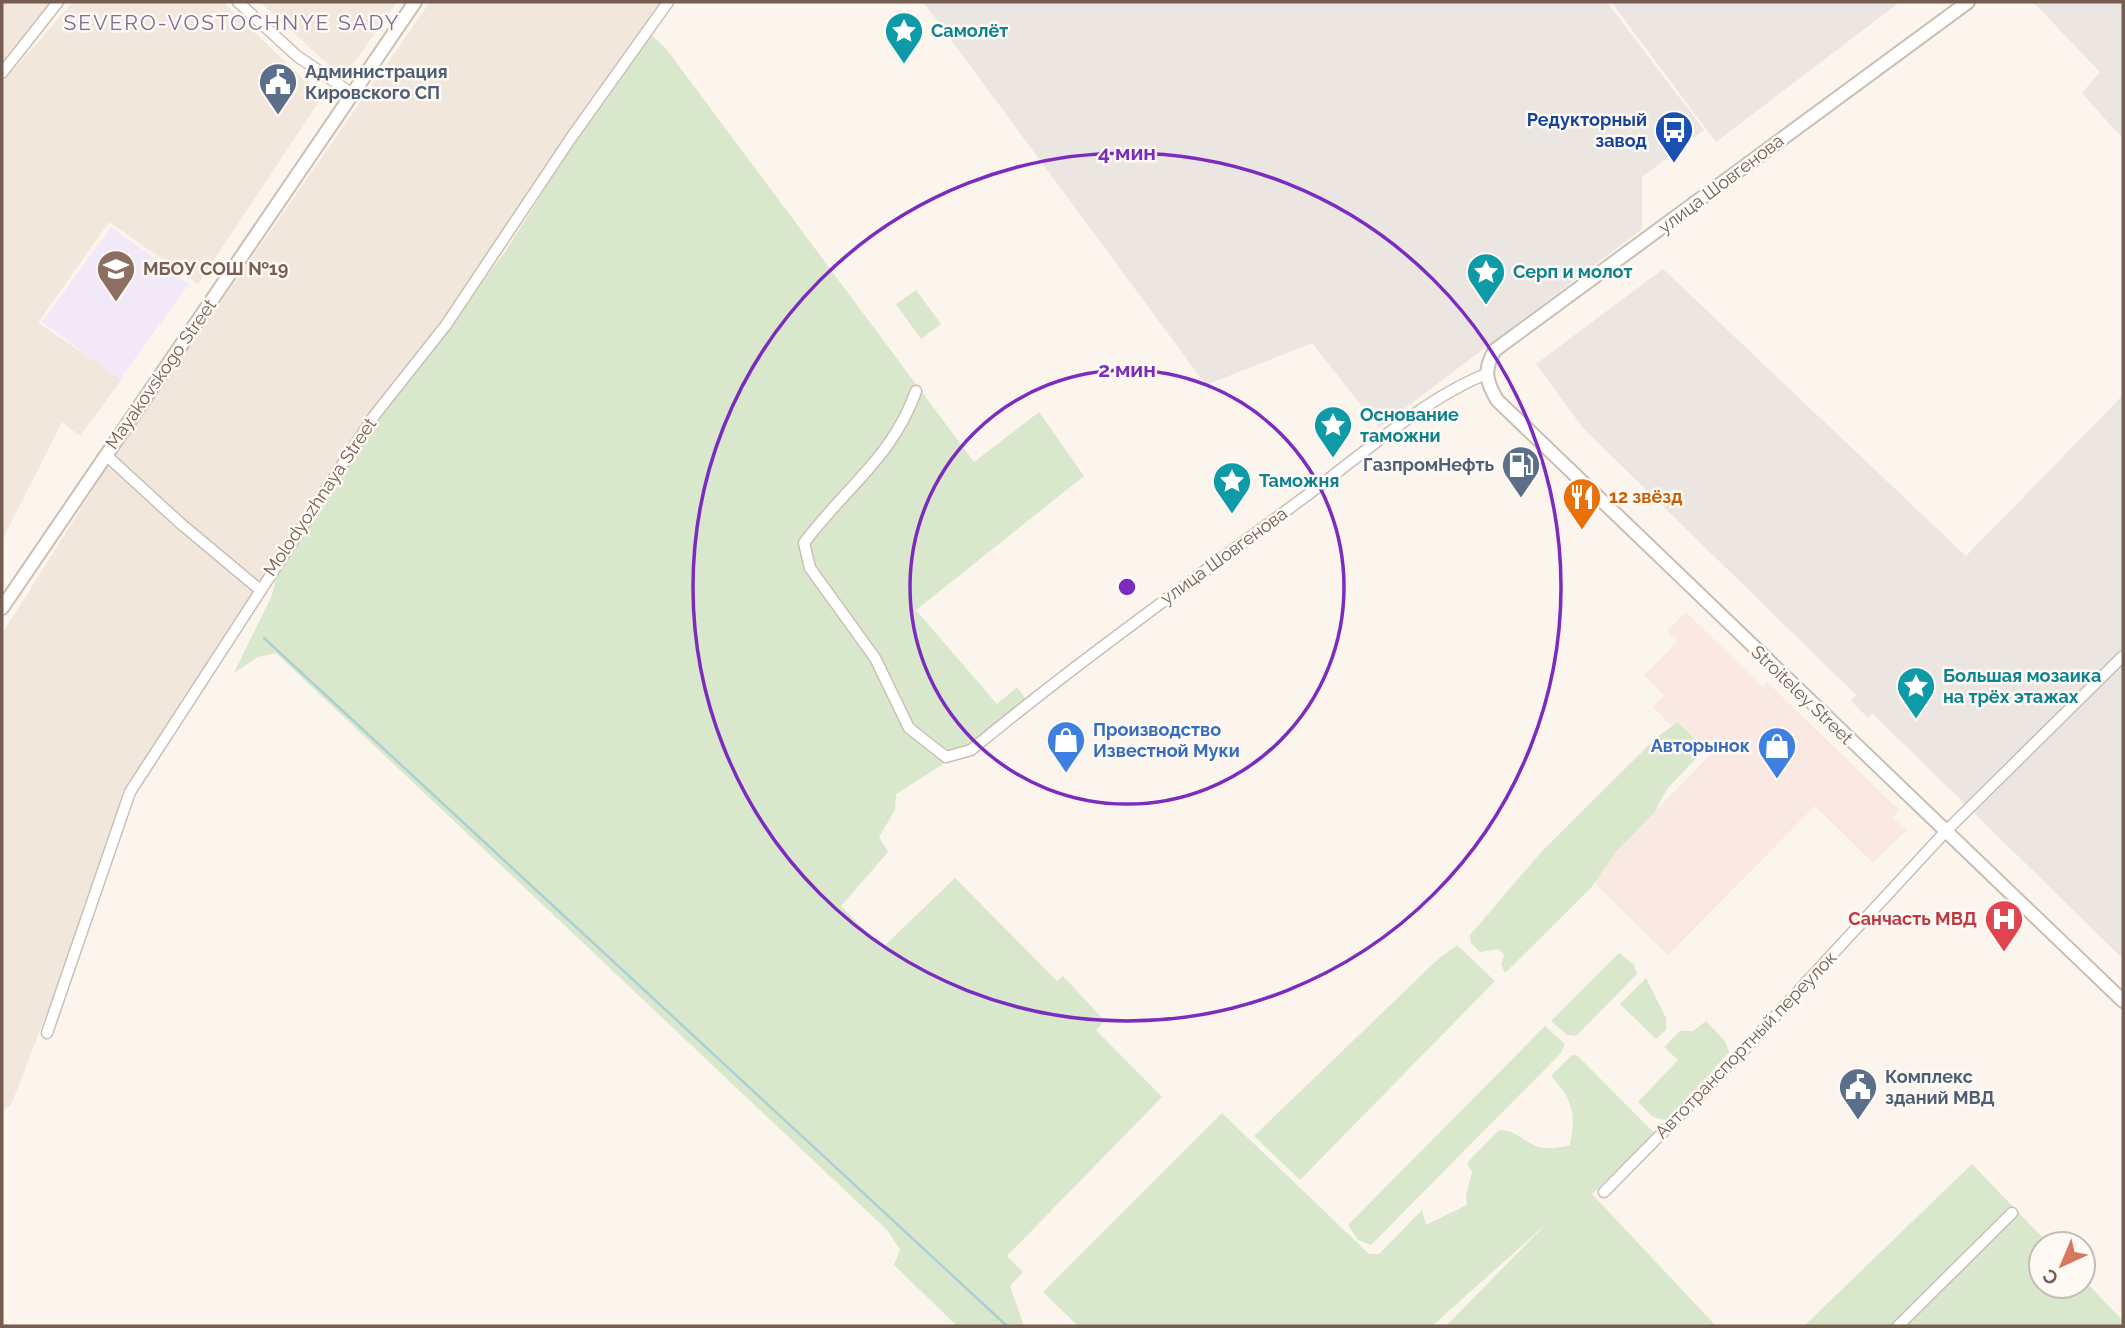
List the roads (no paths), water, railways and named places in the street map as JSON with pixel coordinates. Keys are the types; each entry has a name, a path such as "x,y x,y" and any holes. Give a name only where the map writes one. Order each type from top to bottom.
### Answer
{"street":[{"path":"2,73 58,2"},
{"path":"239,2 297,56 354,95"},
{"name":"Mayakovskogo Street","path":"2,608 415,2"},
{"name":"Molodyozhnaya Street","path":"47,1033 130,792 259,589 374,416 446,325 571,138 668,2"},
{"name":"улица Шовгенова","path":"916,391 908,414 880,459 856,487 834,506 804,543 810,568 875,658 909,728 946,757 971,751 1116,636 1457,386 1487,379 1487,363 1495,350 1968,2"},
{"name":"Stroiteley Street","path":"1487,379 1497,400 2123,1001"},
{"path":"106,455 180,523 259,589"},
{"name":"Автотранспортный переулок","path":"1604,1192 1744,1050 1946,831 2123,656"},
{"path":"1898,1326 2012,1213"}],"waterway":[{"path":"264,638 1007,1326"}],"place":[{"name":"Самолёт","path":"904,65"},
{"name":"Администрация Кировского СП","path":"278,116"},
{"name":"Редукторный завод","path":"1674,164"},
{"name":"МБОУ СОШ №19","path":"116,303"},
{"name":"Серп и молот","path":"1486,306"},
{"name":"Основание таможни","path":"1333,459"},
{"name":"ГазпромНефть","path":"1521,499"},
{"name":"Таможня","path":"1232,515"},
{"name":"12 звёзд","path":"1582,531"},
{"name":"Большая мозаика на трёх этажах","path":"1916,720"},
{"name":"Производство Известной Муки","path":"1066,774"},
{"name":"Авторынок","path":"1777,780"},
{"name":"Санчасть МВД","path":"2004,953"},
{"name":"Комплекс зданий МВД","path":"1858,1121"}],"district":[{"name":"SEVERO-VOSTOCHNYE SADY","path":"232,23"}]}
